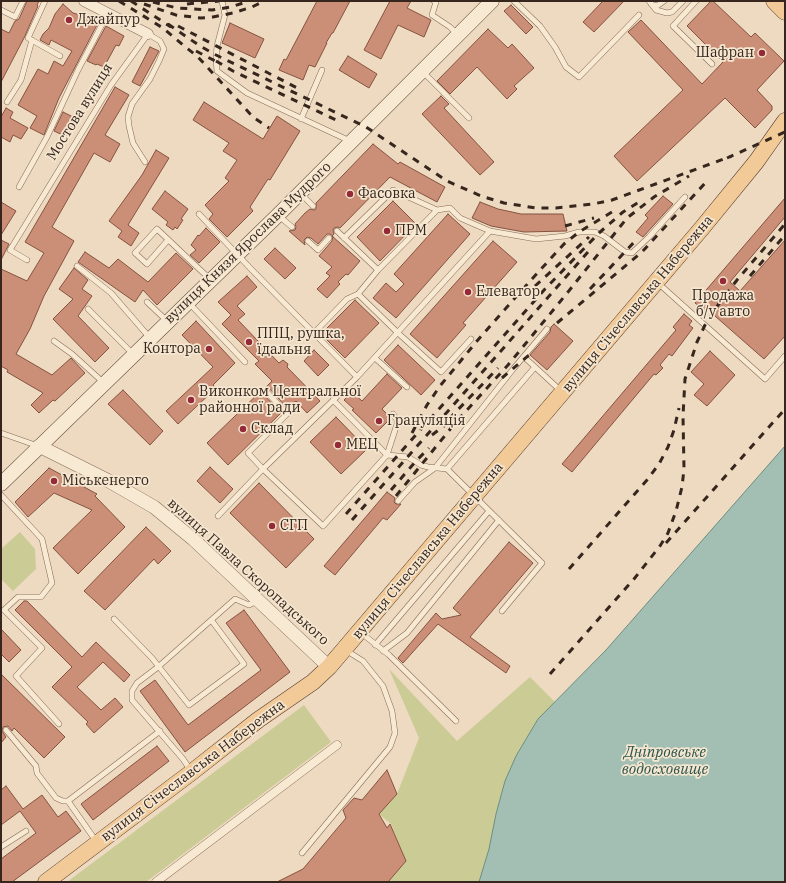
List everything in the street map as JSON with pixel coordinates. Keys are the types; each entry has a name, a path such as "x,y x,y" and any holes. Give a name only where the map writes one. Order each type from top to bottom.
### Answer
{"main road":[{"name":"вулиця Князя Ярослава Мудрого","path":"3,479 278,215 423,72 492,1"},
{"path":"774,1 785,12"},
{"name":"вулиця Січеславська Набережна","path":"46,882 192,772 258,720 313,682 329,667 657,282 756,162 785,121"},
{"name":"вулиця Січеславська Набережна","path":"756,162 785,140"}],"street":[{"path":"84,1 148,34"},
{"name":"вулиця Павла Скоропадського","path":"39,446 101,477 154,507 193,539 329,667"},
{"path":"156,882 337,745"}],"lane":[{"path":"1,10 15,17 23,1"},
{"path":"45,1 28,38 60,56"},
{"path":"222,1 225,15 217,50 217,71 247,93 351,142"},
{"path":"434,1 436,2 432,15 450,27 458,35"},
{"path":"514,1 540,26 555,47 566,67 578,78 639,15"},
{"path":"650,3 657,6 664,1"},
{"path":"650,3 656,10 667,13 672,12 683,1"},
{"path":"696,1 672,26 712,64"},
{"path":"19,187 47,137 78,70 108,14"},
{"path":"145,162 133,144 128,118 132,104 150,79 164,49 160,41 148,34"},
{"name":"Мостова вулиця","path":"27,260 10,250 111,85 148,34"},
{"path":"7,102 21,80 32,40"},
{"path":"302,118 322,70"},
{"path":"423,72 469,118"},
{"path":"344,238 393,190 437,210 450,208 460,218 490,231 536,239 565,236 579,232 594,232 604,236 625,252 632,253 649,237 685,197"},
{"path":"300,192 313,206"},
{"path":"314,333 347,299 358,294 378,270 437,210"},
{"path":"199,214 358,377"},
{"path":"278,215 292,227"},
{"path":"168,240 147,264 135,253 157,229 211,280"},
{"path":"337,231 378,270"},
{"path":"218,516 263,469 358,377 490,231"},
{"path":"308,241 318,250 329,238"},
{"path":"77,266 111,293 151,338"},
{"path":"657,282 765,379 785,356"},
{"path":"358,294 441,372 471,339"},
{"path":"147,302 168,322"},
{"path":"188,302 245,362"},
{"path":"88,309 134,354"},
{"path":"398,501 415,482 434,468 547,329"},
{"path":"54,341 72,354 104,383"},
{"path":"524,357 563,393"},
{"path":"375,358 407,387"},
{"path":"447,469 535,367"},
{"path":"266,392 287,414 248,453 323,526 387,455 398,421 393,414"},
{"path":"333,400 387,455 408,457 421,465 447,469 489,512 500,520 542,562 502,611"},
{"path":"1,433 39,446"},
{"path":"1,495 42,539 52,583 41,597 18,597 4,610 42,648 16,676 59,724"},
{"path":"375,645 489,512"},
{"path":"383,651 407,633 500,520"},
{"path":"192,772 160,731 132,700 132,691 137,683 212,621 235,599 249,605 258,601"},
{"path":"114,619 152,658 189,705 244,664 212,621"},
{"path":"360,632 389,655 456,721"},
{"path":"302,854 390,747 395,734 392,711 383,686 363,661 344,649"},
{"path":"6,730 36,766 37,773 56,798 63,801 68,800 160,731"},
{"path":"68,800 97,844"},
{"path":"1,847 26,831"}],"green space":[{"path":"20,532 35,549 36,569 13,591 1,579 1,549"},
{"path":"389,669 457,741 530,677 555,702 538,719 516,757 505,781 496,814 489,849 479,882 388,882 406,861 391,824 379,814 397,794 419,738"},
{"path":"304,705 331,742 146,882 67,882"}],"water":[{"name":"Дніпровське водосховище","path":"785,446 785,882 479,882 489,849 496,814 505,781 516,756 538,719 606,650"}],"building":[{"path":"27,1 39,1 38,6 24,38 1,82 1,29 9,33 15,21 19,19"},
{"path":"317,1 350,1 326,43 315,67 309,65 303,80 279,70 284,59 286,60"},
{"path":"390,1 411,1 407,8 431,20 424,37 398,25 381,59 364,50"},
{"path":"603,1 624,1 594,32 583,22"},
{"path":"711,1 713,1 751,37 755,33 784,61 757,90 772,106 772,110 755,128 725,98 637,181 614,156 683,90 628,32 641,20 702,84 723,62 687,26"},
{"path":"63,4 73,13 87,17 98,23 59,98 44,135 30,128 37,116 18,105 38,69 48,74 54,61 63,66 72,51 51,40 49,45 40,40 49,28 55,14"},
{"path":"511,5 533,27 526,34 504,11"},
{"path":"230,23 264,39 255,58 222,43"},
{"path":"106,26 124,36 119,46 116,45 104,67 87,61"},
{"path":"488,29 508,48 512,44 534,68 514,86 517,89 507,99 477,67 450,94 437,81"},
{"path":"150,47 159,51 140,86 132,82"},
{"path":"348,56 377,74 369,88 339,70"},
{"path":"115,87 129,95 105,135 120,144 110,162 94,153 52,227 74,241 44,296 30,329 16,354 52,375 71,358 85,373 55,401 53,400 39,413 31,405 43,393 7,372 8,370 1,366 1,269 27,281 44,253 25,242"},
{"path":"441,96 449,104 444,108 494,162 480,175 422,114"},
{"path":"204,102 263,139 277,116 300,131 270,180 268,179 250,207 253,211 227,237 209,219 213,214 205,205 229,181 225,178 237,160 223,151 229,143 193,120"},
{"path":"6,108 13,112 10,118 28,128 21,139 13,135 10,142 1,137 1,117"},
{"path":"63,112 77,119 67,137 54,131"},
{"name":"Фасовка","path":"373,144 398,164 400,162 445,187 437,202 390,177 340,228 334,228 334,234 332,236 327,234 318,244 311,238 307,237 304,240 305,245 289,231 295,230 295,224 305,213 310,209 316,209 316,203"},
{"path":"156,150 169,158 128,225 139,233 131,246 118,237 122,231 109,221 142,175"},
{"path":"165,191 188,209 181,219 183,220 177,229 175,227 173,230 166,225 168,222 152,209"},
{"path":"663,196 673,204 643,237 636,232 648,218 645,215"},
{"path":"785,198 785,217 730,282 740,291 785,240 785,336 764,359 707,309 705,311 695,303"},
{"name":"ПРМ","path":"393,201 416,224 380,261 357,237"},
{"path":"1,202 16,211 1,235"},
{"path":"480,202 498,209 521,214 563,214 567,231 524,232 491,226 472,218"},
{"name":"Елеватор","path":"448,214 470,234 396,318 373,298 386,283 396,292 404,284 394,274"},
{"path":"206,228 220,242 199,263 190,255 196,250 191,245 198,235 199,236"},
{"name":"ПРМ","path":"333,237 360,261 348,275 346,274 338,282 340,284 327,298 317,289 330,276 326,273 332,267 319,256 332,241"},
{"path":"1,240 9,244 1,260"},
{"name":"Елеватор","path":"493,241 517,262 463,323 466,325 437,358 410,334"},
{"path":"275,248 296,268 285,279 264,259"},
{"path":"85,252 109,268 118,259 148,282 176,253 193,269 157,305 143,290 135,302 78,262"},
{"path":"74,268 88,280 82,289 92,296 78,316 109,348 95,362 53,319 73,299 59,289"},
{"name":"ППЦ, рушка, їдальня","path":"247,276 257,287 237,306 245,314 238,320 279,363 283,360 288,364 287,367 320,401 307,413 296,401 287,408 269,388 266,387 272,381 255,364 259,361 222,324 231,315 218,302"},
{"path":"355,300 379,323 345,358 321,334"},
{"path":"684,314 692,321 689,325 693,328 672,356 669,354 660,365 663,368 656,375 654,374 572,472 562,464 676,330 673,327"},
{"path":"196,321 235,363 213,385 216,388 178,424 166,411 213,367 182,335"},
{"name":"Елеватор","path":"554,324 573,341 547,370 530,355 550,332 551,327"},
{"path":"398,345 435,380 421,395 384,360"},
{"path":"314,350 329,365 318,376 304,361"},
{"path":"710,351 735,375 707,406 694,395 704,384 691,372"},
{"path":"387,374 402,388 382,409 391,418 376,433 352,410 354,409 344,400 352,392 362,401"},
{"path":"123,390 163,431 150,445 108,404"},
{"name":"Склад","path":"262,390 263,394 281,413 228,465 207,443"},
{"name":"МЕЦ","path":"336,417 367,449 341,474 310,442"},
{"path":"210,467 233,489 220,503 197,481"},
{"path":"49,468 97,494 95,496 125,527 78,574 53,548 92,510 54,493 28,517 15,502"},
{"name":"СГП","path":"259,483 314,539 286,568 230,513"},
{"path":"387,492 395,498 394,502 396,504 401,504 387,520 383,518 335,575 324,566"},
{"path":"146,527 171,551 158,564 154,559 105,610 84,591"},
{"path":"509,542 533,563 470,637 510,666 506,673 438,624 403,663 398,658 436,613 442,619 461,615 453,608"},
{"path":"24,601 27,601 82,657 96,642 130,675 124,682 103,662 77,687 101,710 115,698 123,707 94,733 86,724 88,722 52,687 72,667 15,610"},
{"path":"244,610 290,672 185,752 140,691 155,680 188,725 261,670 226,623"},
{"path":"1,629 21,650 9,662 1,654"},
{"path":"1,674 65,737 44,758 14,728 12,731 8,726 3,727 2,731 6,737 1,743"},
{"path":"157,746 169,761 93,820 81,804"},
{"path":"387,770 397,794 379,814 387,828 390,824 406,861 388,882 277,882 303,869 346,818 343,810 354,798 362,800"},
{"path":"6,786 23,809 42,795 58,817 66,811 81,831 12,882 1,882 1,859 36,833 20,811 1,825 1,790"}],"railway":[{"path":"119,1 163,28 198,57 253,117 269,128"},
{"path":"131,1 171,27"},
{"path":"187,4 219,1"},
{"path":"153,2 177,8 212,10 231,7 249,1"},
{"path":"144,4 176,15 201,18 233,13 252,7 264,1"},
{"path":"168,24 216,55 366,127 447,181 481,196 504,203 536,208 556,208 593,204 612,200 732,156"},
{"path":"178,26 301,90"},
{"path":"196,51 221,64"},
{"path":"216,61 233,71 338,121"},
{"path":"727,158 785,132"},
{"path":"396,496 456,422 508,365 627,218 654,197 689,176"},
{"path":"557,323 642,252 707,181"},
{"path":"346,514 545,289 599,233 623,212 639,202"},
{"path":"412,433 427,405 440,386 477,341 531,280 564,244 579,232 612,212"},
{"path":"565,226 594,218"},
{"path":"550,674 634,579 660,546 668,533 676,511 682,487 684,469 683,416 685,379 697,342 705,325 718,305 737,280 785,224"},
{"path":"750,276 785,235"},
{"path":"535,286 589,237"},
{"path":"590,289 638,238"},
{"path":"352,520 588,252"},
{"path":"502,378 529,355"},
{"path":"449,419 498,368"},
{"path":"569,569 647,480 659,464 668,447 679,408"},
{"path":"666,543 785,409"},
{"path":"432,435 456,417"},
{"path":"391,490 429,448"}],"place":[{"name":"Джайпур","path":"69,20"},
{"name":"Шафран","path":"762,53"},
{"name":"Фасовка","path":"350,194"},
{"name":"ПРМ","path":"387,231"},
{"name":"Продажа б/у авто","path":"723,281"},
{"name":"Елеватор","path":"468,292"},
{"name":"ППЦ, рушка, їдальня","path":"249,342"},
{"name":"Контора","path":"209,349"},
{"name":"Виконком Центральної районної ради","path":"191,400"},
{"name":"Грануляція","path":"379,421"},
{"name":"Склад","path":"243,429"},
{"name":"МЕЦ","path":"338,445"},
{"name":"Міськенерго","path":"54,481"},
{"name":"СГП","path":"272,526"}]}
